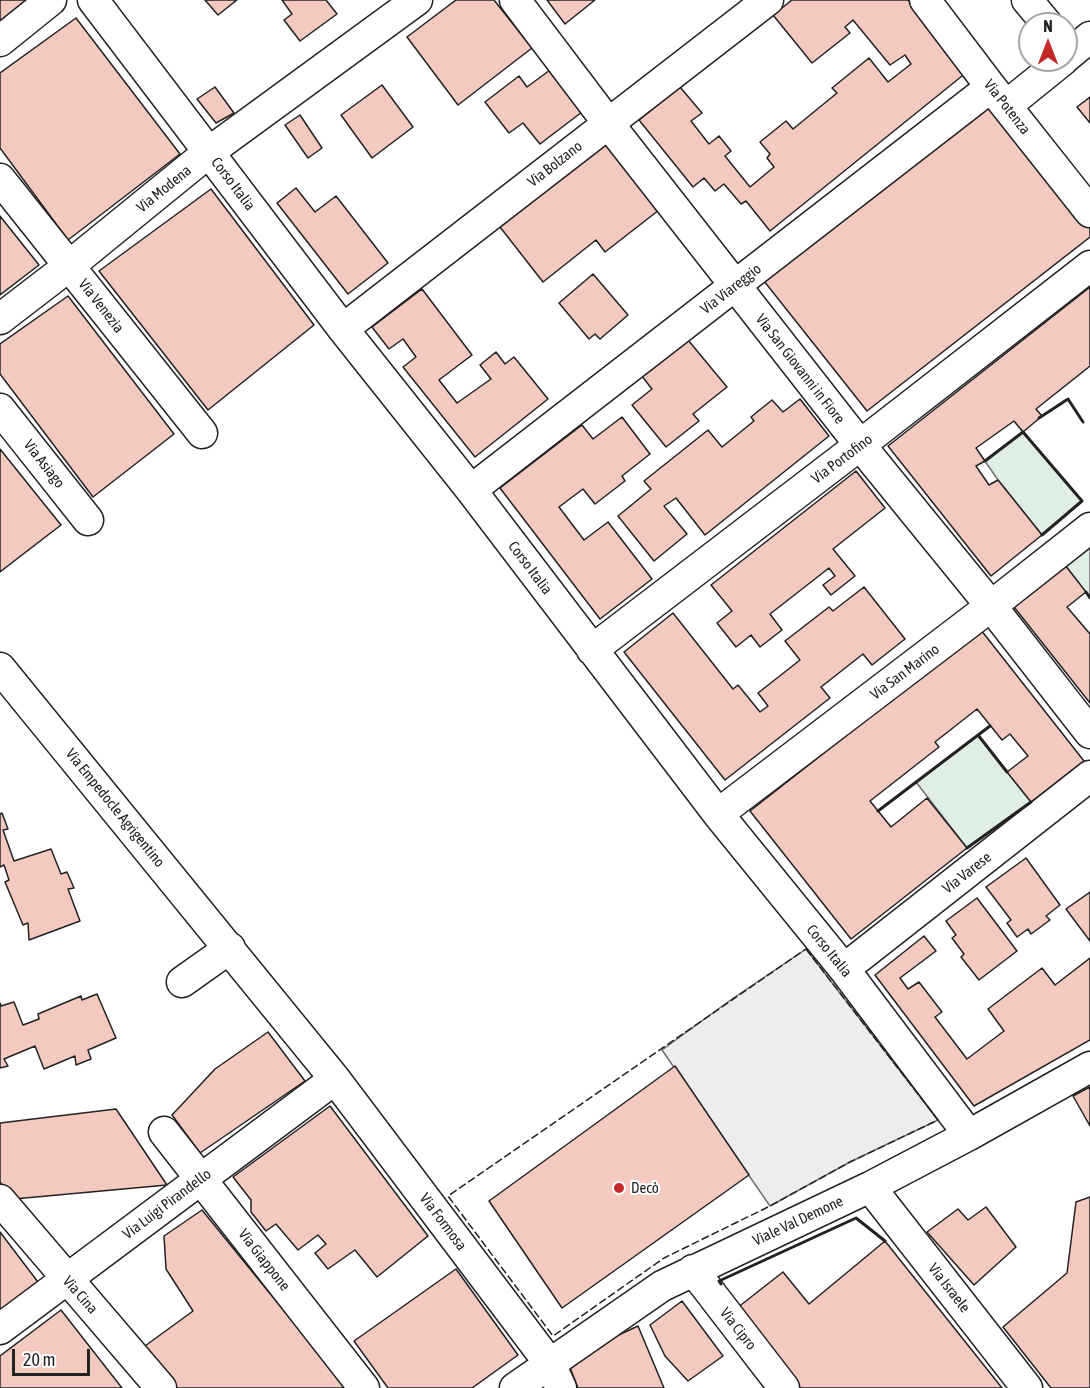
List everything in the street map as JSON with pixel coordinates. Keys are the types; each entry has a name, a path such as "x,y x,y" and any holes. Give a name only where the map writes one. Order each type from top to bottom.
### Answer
{"street":[{"path":"0,41 51,0"},
{"name":"Corso Italia","path":"93,0 343,329 471,490 718,814 844,969 969,1135"},
{"name":"Via Modena","path":"0,318 69,266 209,152 417,0"},
{"name":"Via San Giovanni in Fiore","path":"515,0 608,123 860,445 991,606 1090,733"},
{"name":"Via Bolzano","path":"343,329 768,0"},
{"name":"Via Potenza","path":"925,0 998,97 1090,212"},
{"path":"1028,0 1038,12"},
{"name":"Via Viareggio","path":"471,490 735,285 998,97 1038,72"},
{"name":"Via Venezia","path":"0,179 202,433"},
{"name":"Via Portofino","path":"592,650 1090,266"},
{"name":"Via Asiago","path":"0,408 88,520"},
{"name":"Via San Marino","path":"718,814 1090,528"},
{"name":"Via Empedocle Agrigentino","path":"0,668 335,1079"},
{"name":"Via Varese","path":"844,969 1090,776"},
{"path":"182,982 230,948"},
{"name":"Viale Val Demone","path":"515,1388 556,1376 662,1286 870,1187 1090,1067"},
{"name":"Via Luigi Pirandello","path":"0,1329 335,1079"},
{"name":"Via Formosa","path":"335,1079 556,1376"},
{"name":"Via Giappone","path":"164,1132 364,1388"},
{"name":"Via Israele","path":"870,1187 1027,1388"},
{"name":"Via Cina","path":"0,1200 161,1388"},
{"name":"Via Cipro","path":"693,1270 784,1388"}],"green space":[{"path":"1023,432 1082,501 1042,535 985,461"},
{"path":"1090,546 1090,598 1065,565"},
{"path":"978,735 1031,802 967,848 916,782"}],"shaded area":[{"path":"806,949 938,1120 850,1162 770,1206 662,1050"}],"building":[{"path":"0,0 28,0 0,21"},
{"path":"205,0 237,0 218,15"},
{"path":"282,0 326,0 337,14 300,41 284,20 292,14"},
{"path":"456,0 494,0 532,48 458,105 407,37"},
{"path":"547,0 595,0 565,24"},
{"path":"792,0 908,0 967,72 770,231 746,201 741,204 724,184 715,191 704,178 693,187 639,120 680,87 702,113 691,121 709,144 719,136 731,151 725,156 750,187 774,167 767,158 770,154 760,142 786,121 793,129 837,93 832,88 869,58 888,82 911,64 905,55 890,65 853,20 845,27 850,33 812,63 773,15"},
{"path":"76,18 180,154 68,240 0,148 0,73"},
{"path":"550,70 582,112 540,144 523,123 509,133 485,102 519,76 527,87"},
{"path":"382,85 413,127 372,158 341,115"},
{"path":"215,87 234,113 216,123 197,99"},
{"path":"1090,97 1090,123 1077,107"},
{"path":"992,104 1090,225 1090,237 867,411 764,281"},
{"path":"300,115 322,148 308,158 285,125"},
{"path":"606,144 659,210 605,252 596,240 543,282 500,227"},
{"path":"296,188 315,212 336,196 388,263 348,294 277,203"},
{"path":"211,189 314,325 208,410 99,271"},
{"path":"0,216 39,265 0,295"},
{"path":"593,274 628,315 600,339 595,334 589,339 559,303"},
{"path":"1090,287 1090,366 1036,409 1042,416 1023,432 1014,421 976,448 985,461 976,466 989,485 998,480 1042,535 991,576 888,446"},
{"path":"422,289 472,355 439,380 457,403 491,379 480,365 496,352 505,364 514,357 548,399 475,457 403,367 416,357 403,339 389,349 372,327"},
{"path":"68,296 174,434 93,497 0,374 0,344"},
{"path":"688,340 727,387 693,414 699,421 666,447 632,405 652,389 641,375"},
{"path":"800,399 829,436 705,535 676,498 664,506 687,534 654,561 618,516 651,489 644,481 708,430 722,447 754,421 751,417 772,400 783,412"},
{"path":"622,417 650,454 622,476 625,481 595,504 583,489 559,507 584,540 608,522 652,579 600,619 500,488 582,425 593,439"},
{"path":"0,449 61,525 0,572"},
{"path":"856,471 885,508 833,549 855,576 831,595 823,585 835,576 829,568 770,614 782,630 760,647 751,635 736,647 717,623 732,611 711,585"},
{"path":"1065,565 1086,592 1067,607 1090,634 1090,703 1014,607"},
{"path":"864,587 905,639 872,665 863,654 821,687 830,698 725,780 624,652 673,613 733,689 738,685 760,712 768,706 758,693 800,660 785,641 829,607 833,611"},
{"path":"981,630 1084,761 1031,802 1007,772 1028,756 1010,734 1002,740 977,709 935,742 939,747 870,801 891,827 927,798 967,848 851,939 750,811"},
{"path":"2,813 8,829 3,830 14,861 51,849 61,874 67,872 74,888 68,889 80,921 29,940 28,923 23,925 5,882 9,880 4,865 0,867 0,814"},
{"path":"1026,858 1060,905 1046,916 1050,920 1031,934 1028,929 1017,937 1007,923 1011,920 986,887"},
{"path":"1090,892 1090,941 1066,909"},
{"path":"977,898 1017,951 979,980 961,957 964,954 952,938 956,935 946,921"},
{"path":"924,936 936,951 900,978 908,989 919,982 942,1012 935,1017 967,1059 1004,1031 988,1009 1042,968 1055,985 1090,958 1090,1040 974,1106 875,975"},
{"path":"97,994 116,1038 88,1050 91,1059 76,1065 75,1056 44,1069 35,1046 4,1059 8,1066 0,1068 0,1003 1,1006 14,1002 23,1025 39,1019 38,1014 81,996 82,1000"},
{"path":"268,1032 305,1081 200,1153 172,1115 215,1069"},
{"name":"Decò","path":"675,1066 749,1175 562,1308 489,1201"},
{"path":"1090,1087 1090,1126 1073,1096"},
{"path":"330,1106 428,1236 377,1277 355,1250 328,1269 315,1253 326,1244 318,1235 298,1250 276,1224 266,1231 251,1212 251,1200 233,1177"},
{"path":"116,1109 167,1185 14,1199 0,1182 0,1123"},
{"path":"1090,1197 1090,1388 1051,1388 1003,1327 1067,1273 1076,1202"},
{"path":"986,1207 1016,1247 974,1285 927,1232 958,1209 968,1220"},
{"path":"202,1210 347,1388 177,1388 145,1346 193,1311 166,1269 164,1236"},
{"path":"0,1232 41,1286 0,1315"},
{"path":"885,1241 1002,1388 800,1388 737,1308 783,1272 809,1304"},
{"path":"456,1269 518,1355 472,1388 388,1388 354,1341"},
{"path":"682,1301 723,1356 688,1381 665,1356 650,1325"},
{"path":"61,1310 122,1388 0,1388 0,1356"},
{"path":"638,1326 664,1388 578,1388 569,1365 601,1343"}],"fence":[{"path":"806,949 938,1120 850,1162 770,1206 664,1258 553,1336 448,1196 806,949"}],"wall":[{"path":"1039,418 1068,399 1083,422"},
{"path":"1023,432 1082,501 1042,535"},
{"path":"985,461 1023,432"},
{"path":"1086,592 1090,598"},
{"path":"878,811 990,726"},
{"path":"978,735 1007,772"},
{"path":"967,848 1031,802"},
{"path":"721,1284 719,1281 856,1218 885,1241"}],"place":[{"name":"Decò","path":"619,1188"}]}
